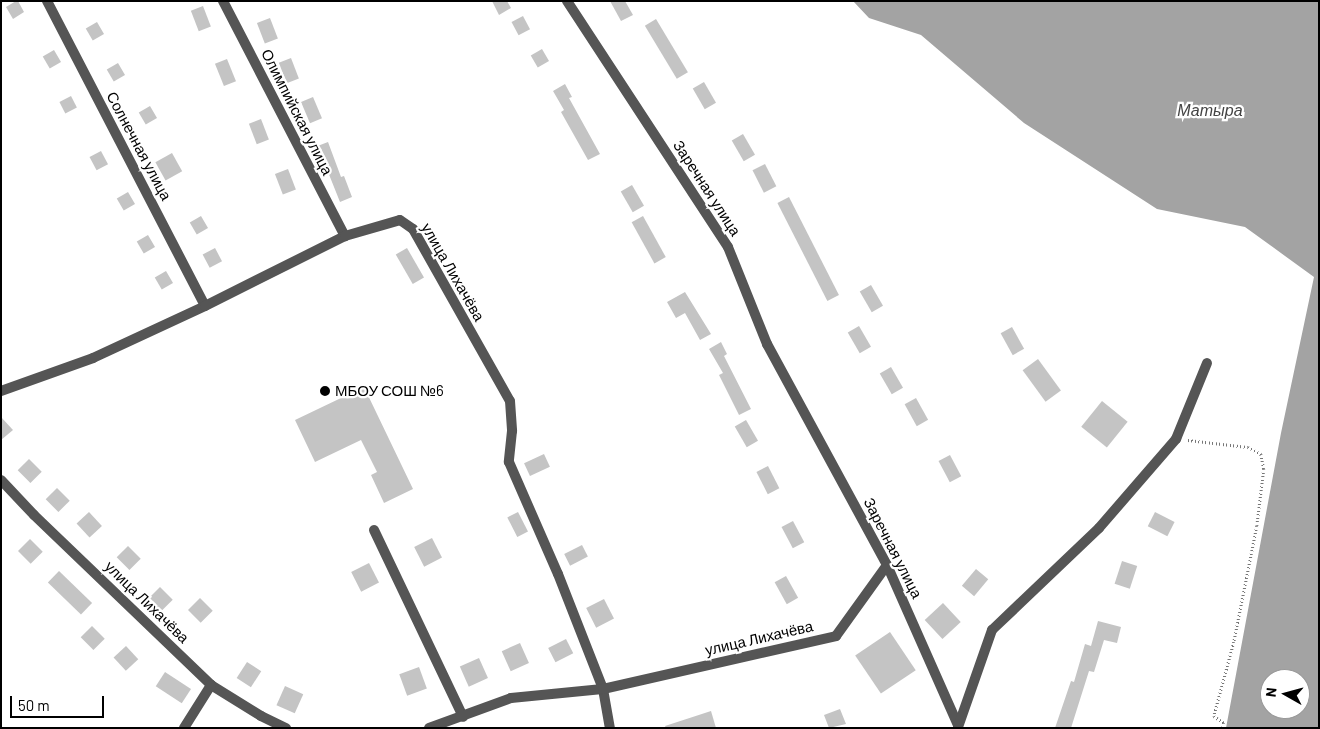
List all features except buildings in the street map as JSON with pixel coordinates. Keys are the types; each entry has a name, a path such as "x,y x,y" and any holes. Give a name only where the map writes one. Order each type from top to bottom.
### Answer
{"street":[{"name":"Солнечная улица","path":"46,1 205,306"},
{"name":"Олимпийская улица","path":"223,1 345,236"},
{"name":"Заречная улица","path":"567,1 728,247 768,344 887,565 958,727"},
{"name":"улица Лихачёва","path":"1,391 93,358 205,306 345,236 400,220 414,229 510,401 512,431 509,462 558,574 603,689 610,728"},
{"name":"Заречная улица","path":"958,727 992,630 1099,528 1176,439 1207,362"},
{"name":"улица Лихачёва","path":"1,480 34,515 211,685 261,716 286,728"},
{"path":"374,530 462,717"},
{"name":"улица Лихачёва","path":"429,728 510,698 603,689 836,636 887,565"},
{"path":"184,728 211,685"}],"path":[{"path":"1176,439 1248,447 1261,454 1264,469 1257,526 1234,642 1214,716 1224,723 1223,728"}],"water":[{"name":"Матыра","path":"853,1 1319,1 1319,728 1226,728 1281,433 1314,277 1245,227 1157,209 1024,123 921,35 869,18"}],"place":[{"name":"МБОУ СОШ №6","path":"325,391"}]}
